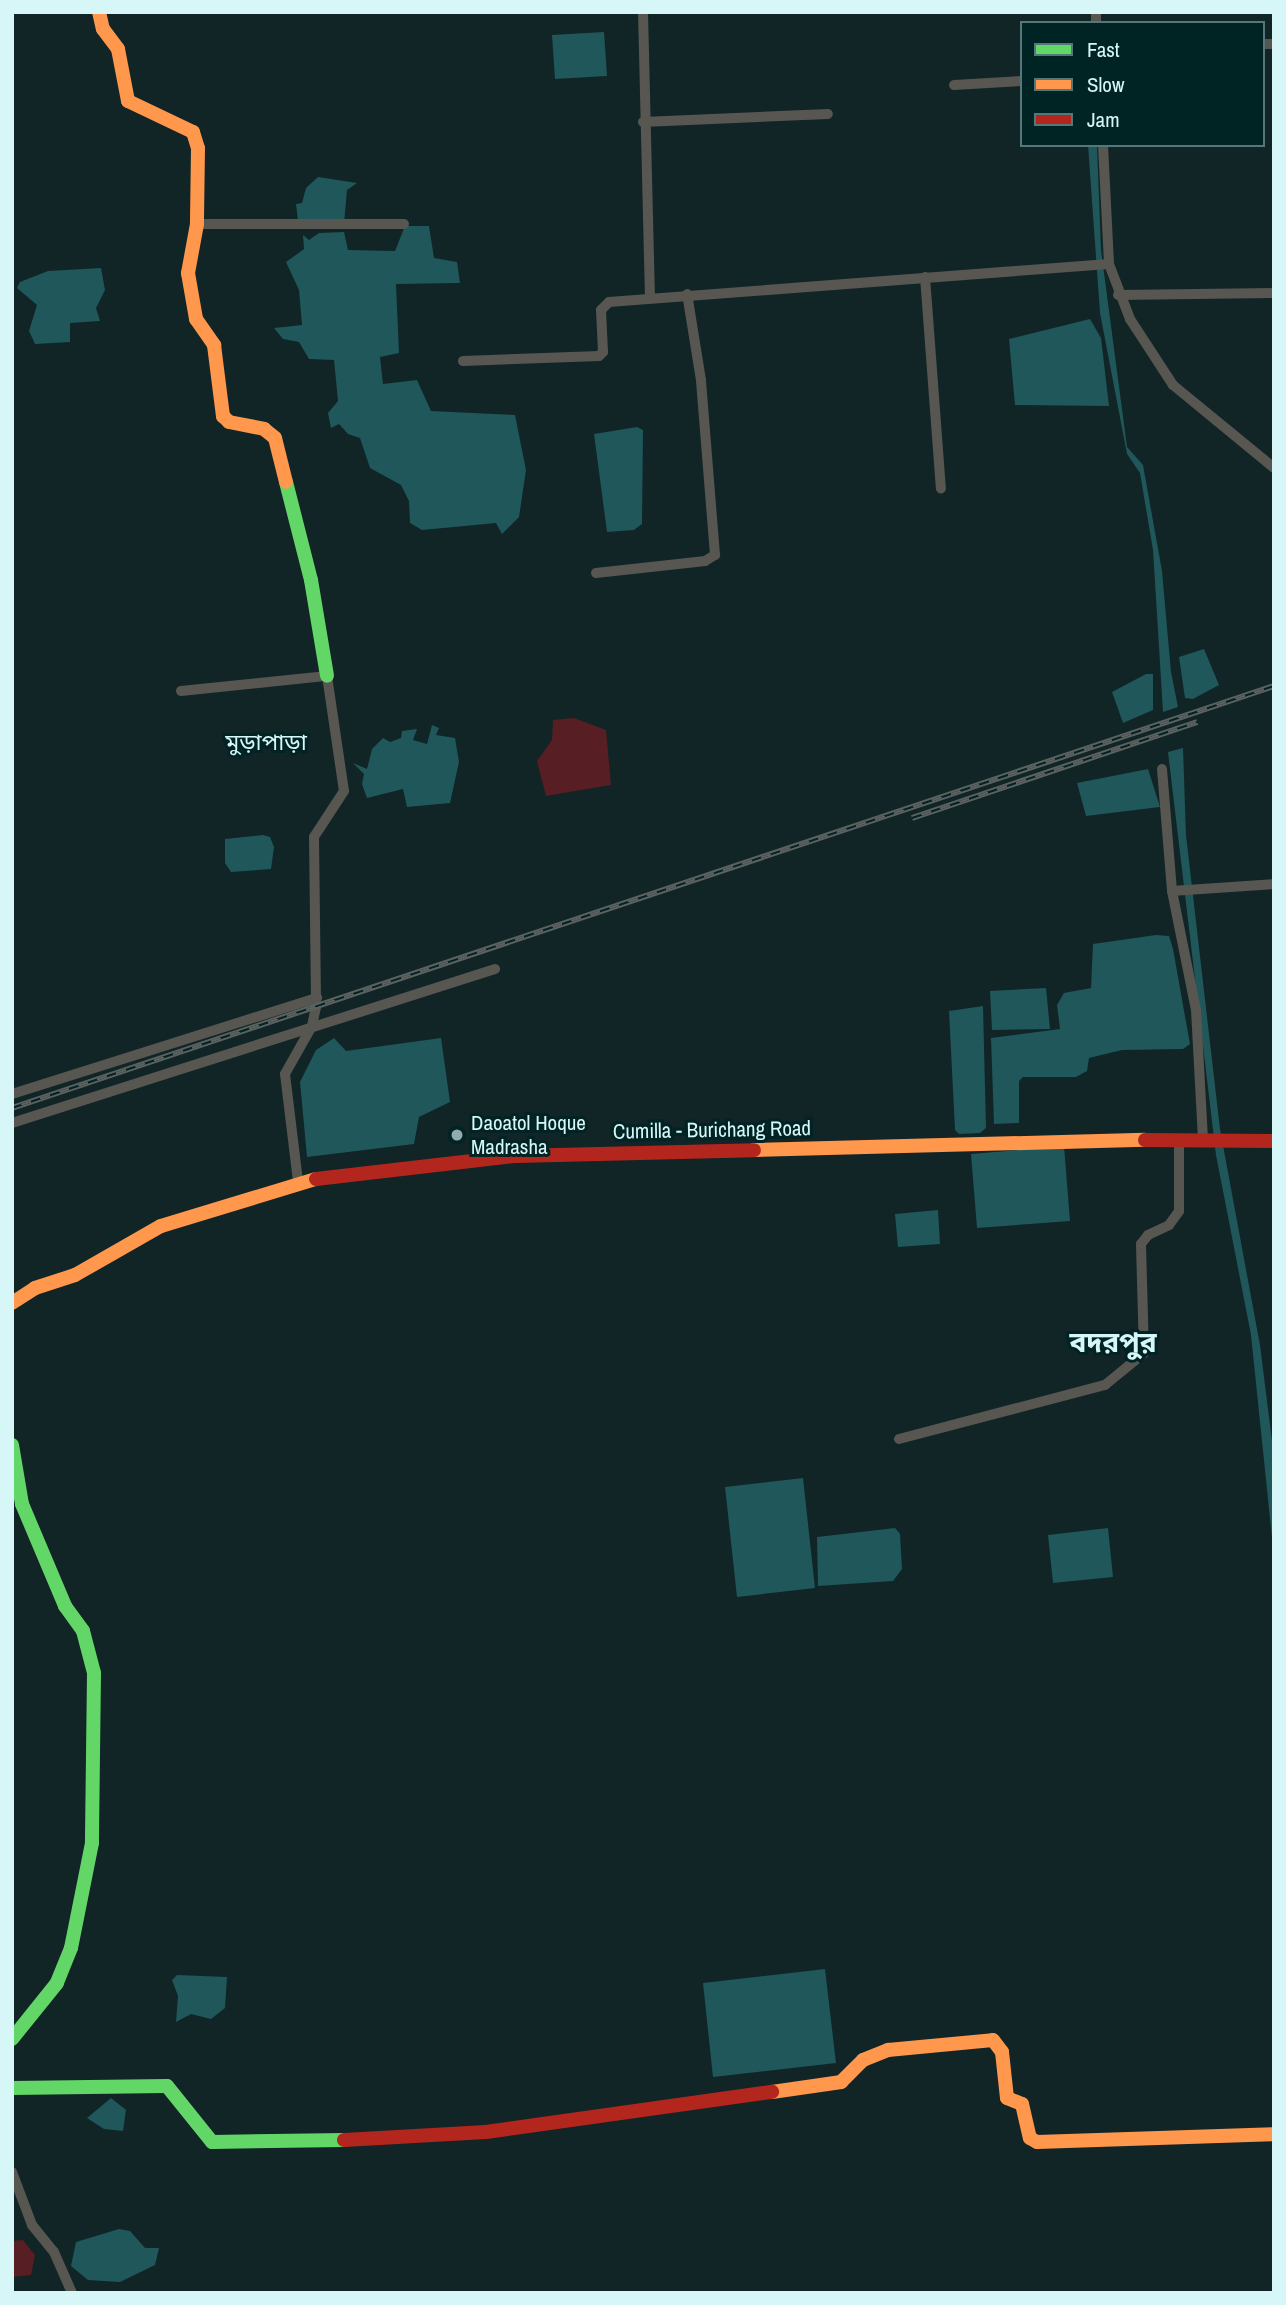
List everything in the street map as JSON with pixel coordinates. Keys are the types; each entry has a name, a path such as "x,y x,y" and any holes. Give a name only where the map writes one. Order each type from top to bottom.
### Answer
{"street":[{"path":"99,12 103,29 118,49 128,102 194,132 198,148 197,224 189,282 196,319 214,345 223,416 229,422 264,429 275,438 311,580 344,792 314,837 317,998 312,1026 285,1074 298,1181"},
{"path":"643,12 643,122 650,296"},
{"path":"954,85 1020,81"},
{"path":"643,122 828,114"},
{"path":"1103,147 1109,264 1118,295 1173,385 1274,468"},
{"path":"197,224 404,225"},
{"path":"463,361 599,356 605,303 650,296 1109,264"},
{"path":"925,277 941,488"},
{"path":"1118,295 1274,293"},
{"path":"596,573 705,561 715,555 701,380 687,294"},
{"path":"181,691 327,676"},
{"path":"1162,769 1177,891 1196,1010 1203,1139"},
{"path":"1177,891 1274,884"},
{"path":"12,1123 495,969"},
{"path":"12,1094 317,998"},
{"path":"898,1439 1105,1385 1144,1353 1141,1244 1148,1234 1170,1225 1179,1211 1179,1139"},
{"name":"Cumilla - Burichang Road","path":"15,1299 75,1275 161,1226 298,1181 516,1156 1179,1139 1274,1140"},
{"path":"12,1445 22,1504 65,1606 83,1632 94,1673 92,1843 71,1948 57,1983 12,2039"},
{"path":"12,2088 167,2086 212,2142 337,2140 486,2132 841,2082 863,2060 888,2050 993,2040 1002,2052 1007,2098 1022,2104 1030,2138 1037,2142 1274,2134"},
{"path":"12,2172 32,2225 54,2252 72,2293"}],"shaded area":[{"path":"574,718 606,730 611,785 546,796 537,761 552,740 553,720"},
{"path":"23,2240 35,2255 31,2275 12,2277 12,2241"}],"water":[{"path":"604,32 607,76 555,79 552,35"},
{"path":"1088,147 1097,147 1101,250 1127,447 1143,465 1162,571 1171,672 1178,707 1163,712 1153,550 1140,473 1127,454 1100,313"},
{"path":"318,177 357,183 347,190 344,224 298,221 296,204 302,203 306,188"},
{"path":"405,226 429,226 434,258 457,262 460,283 396,284 399,353 380,357 383,384 417,380 431,411 515,415 526,470 519,517 502,534 496,523 422,530 410,523 409,501 401,485 370,468 360,438 348,434 339,424 331,428 328,413 338,401 334,360 309,359 299,342 283,339 274,328 302,325 299,290 286,262 304,249 303,235 309,240 319,233 344,232 348,250 395,251"},
{"path":"101,268 105,290 96,308 100,321 70,323 70,342 35,344 29,331 37,305 17,288 20,282 48,271"},
{"path":"1090,319 1101,338 1109,406 1015,405 1009,339"},
{"path":"637,427 643,430 642,524 634,530 607,532 594,434"},
{"path":"1204,649 1219,685 1193,699 1185,698 1179,657"},
{"path":"1146,674 1153,674 1153,710 1123,723 1112,692"},
{"path":"432,725 439,728 436,735 455,738 459,762 450,803 407,807 403,789 367,798 362,784 364,774 353,763 367,769 372,749 383,738 390,742 401,738 402,731 417,729 413,740 427,744"},
{"path":"1183,748 1186,835 1220,1129 1260,1345 1274,1457 1274,1557 1251,1335 1216,1155 1168,752"},
{"path":"1148,769 1160,807 1086,816 1077,783"},
{"path":"263,835 270,837 274,847 271,869 231,872 225,863 225,839"},
{"path":"1156,935 1169,936 1190,1044 1183,1049 1122,1050 1089,1058 1087,1071 1076,1077 1023,1077 1019,1081 1019,1123 994,1124 991,1038 1060,1029 1057,1005 1064,993 1091,988 1093,944"},
{"path":"1046,988 1050,1029 992,1030 990,991"},
{"path":"983,1006 986,1128 980,1133 959,1134 955,1130 949,1011"},
{"path":"334,1038 346,1051 441,1038 450,1102 419,1117 414,1144 307,1157 300,1082 316,1050"},
{"path":"1064,1146 1070,1221 977,1228 971,1154"},
{"path":"938,1210 940,1244 898,1247 895,1214"},
{"path":"803,1478 815,1588 737,1597 725,1487"},
{"path":"895,1528 900,1534 902,1569 893,1581 818,1586 817,1537"},
{"path":"1108,1528 1113,1577 1053,1583 1048,1535"},
{"path":"825,1969 836,2063 713,2077 703,1983"},
{"path":"177,1975 227,1977 225,2008 211,2019 191,2014 176,2022 178,1996 172,1980"},
{"path":"111,2098 126,2110 123,2131 104,2129 87,2118"},
{"path":"119,2229 130,2231 145,2248 159,2248 155,2265 120,2282 88,2280 71,2266 76,2242"}],"railway":[{"path":"12,1108 1274,686"},
{"path":"912,818 1197,722"}],"traffic: fast":[{"path":"286,482 311,580 327,676"},
{"path":"12,1445 22,1504 65,1606 83,1631 94,1673 92,1843 71,1948 57,1983 12,2039"},
{"path":"12,2088 167,2086 212,2142 344,2140"}],"traffic: slow":[{"path":"99,12 103,29 118,49 128,101 193,132 198,148 197,224 188,273 196,319 214,345 223,416 229,422 264,429 275,438 286,482"},
{"path":"754,1150 1145,1140"},
{"path":"12,1303 35,1288 75,1275 161,1226 316,1179"},
{"path":"772,2092 841,2082 863,2060 888,2050 993,2040 1002,2052 1007,2098 1022,2104 1030,2138 1037,2142 1274,2134"}],"traffic: jam":[{"path":"1145,1140 1274,1141"},
{"path":"316,1179 516,1156 754,1150"},
{"path":"344,2140 486,2132 772,2092"}],"place":[{"name":"Daoatol Hoque Madrasha","path":"457,1135"}],"district":[{"name":"মুড়াপাড়া","path":"266,742"},
{"name":"বদরপুর","path":"1113,1342"}]}
